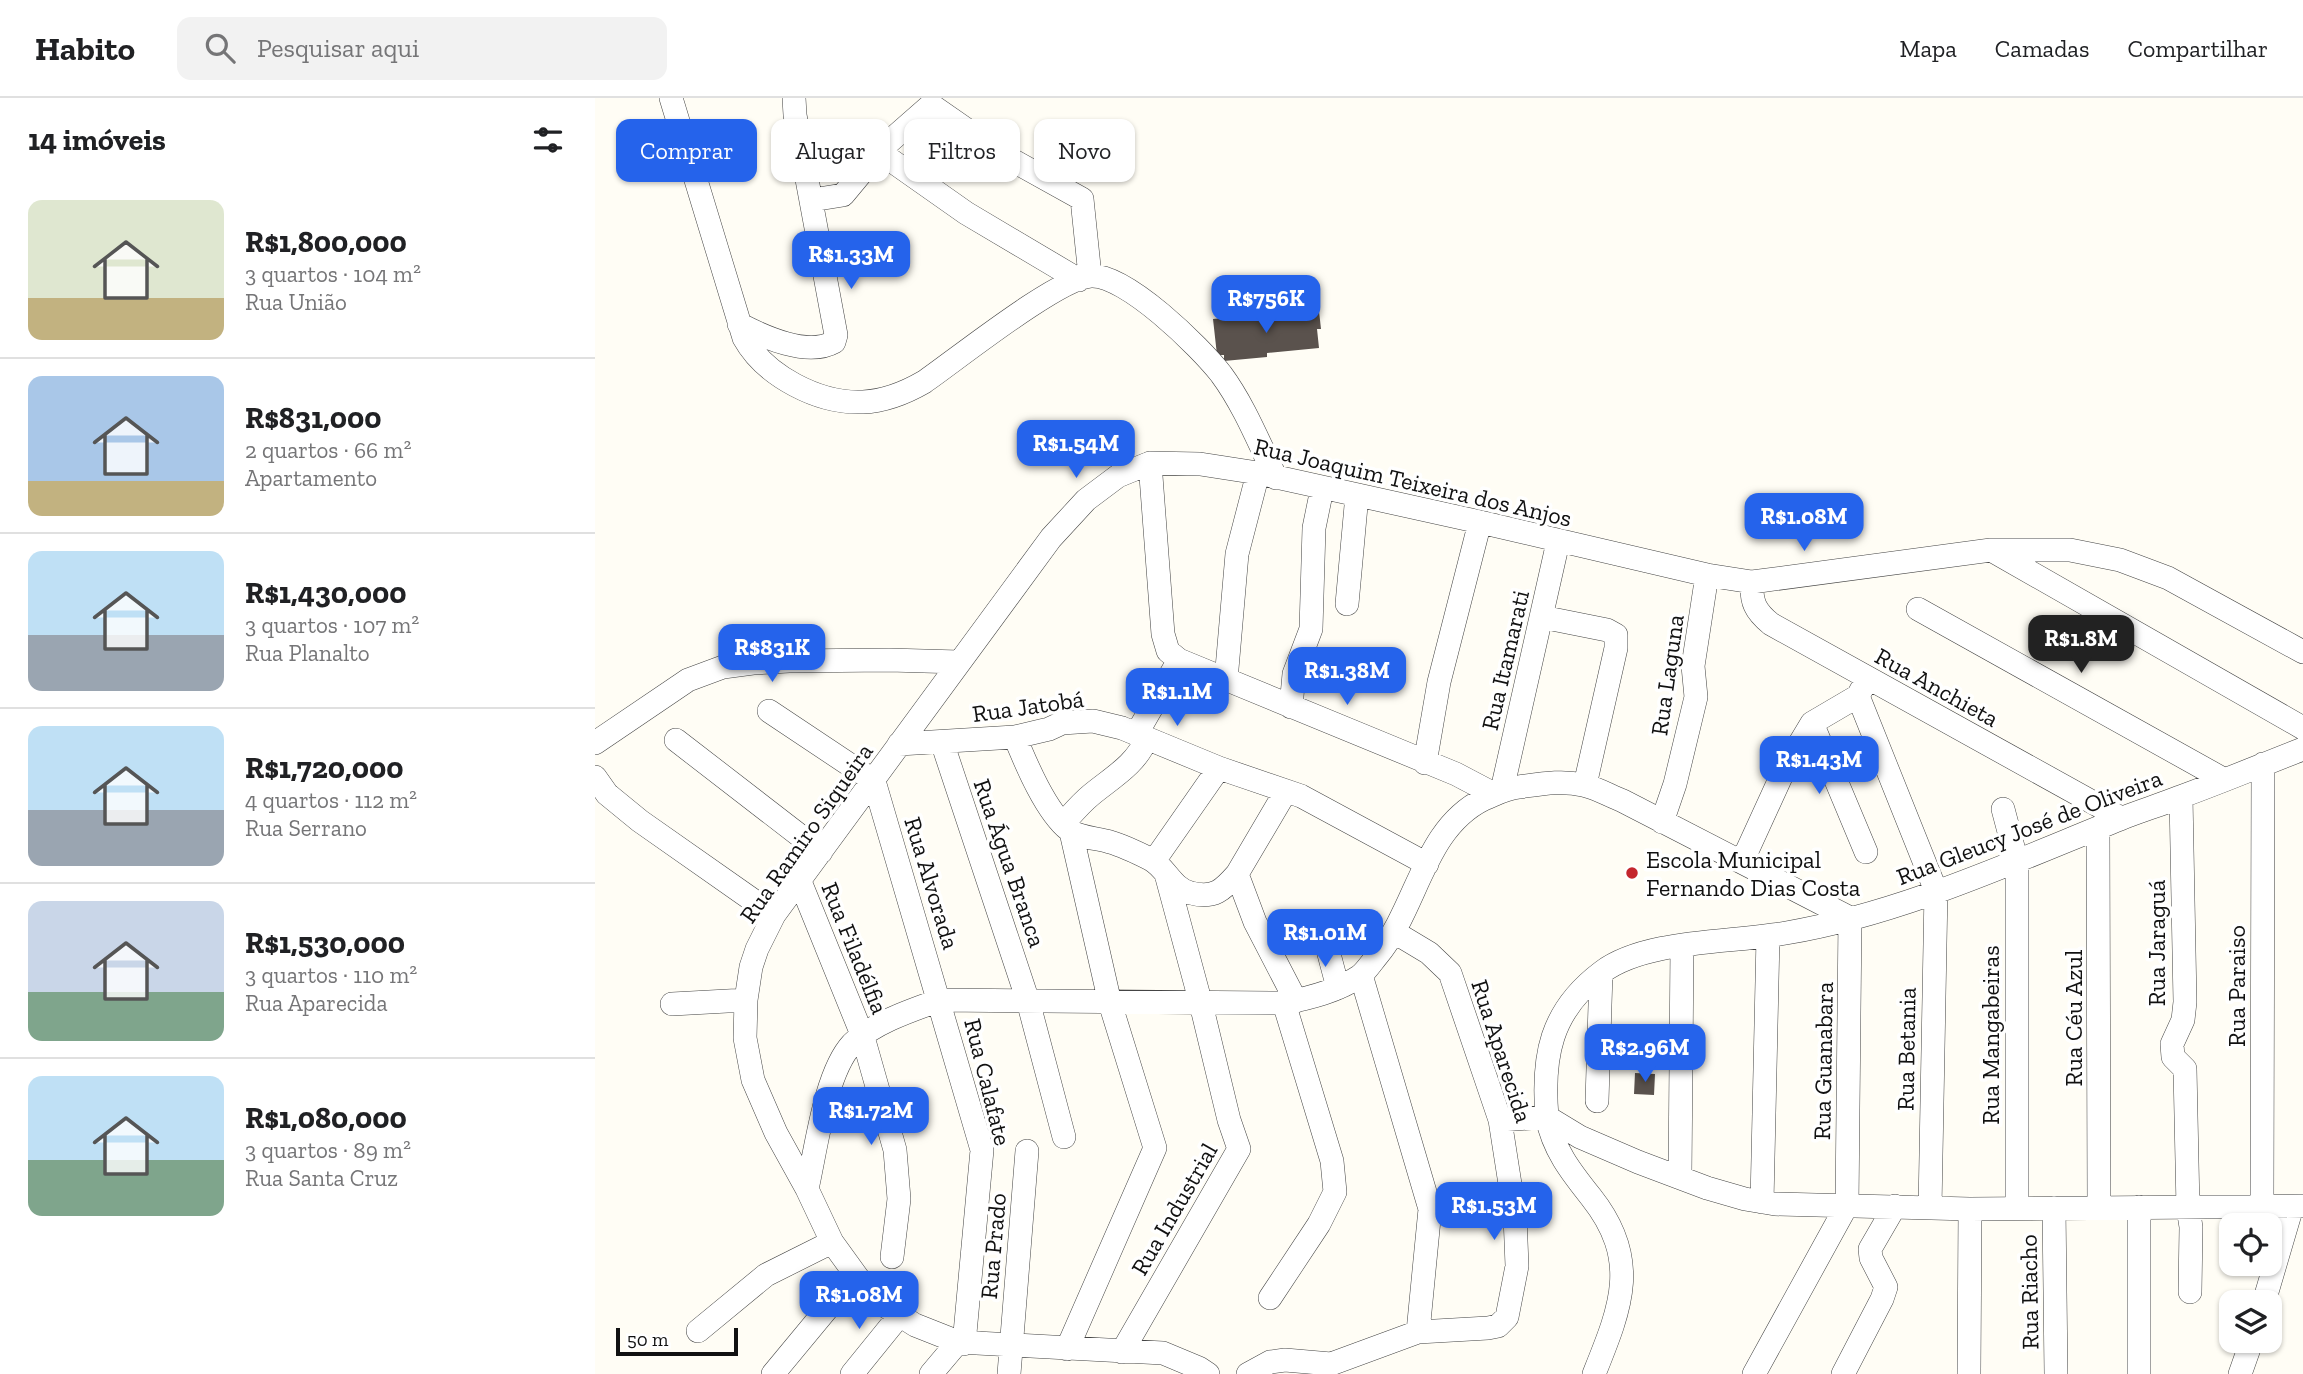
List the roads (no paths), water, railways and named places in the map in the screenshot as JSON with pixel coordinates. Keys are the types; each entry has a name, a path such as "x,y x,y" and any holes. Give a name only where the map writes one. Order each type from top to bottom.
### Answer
{"street":[{"path":"671,98 739,324 751,351 773,372 795,384 852,402 904,393 925,382 1049,294 1085,278 1103,278 1129,290 1199,350 1221,375 1245,414 1267,476 1237,554 1226,680"},
{"path":"739,324 756,333 806,346 825,346 834,342 836,335 794,98"},
{"path":"890,142 932,100 1003,155 1082,199 1085,278"},
{"path":"890,160 966,213 1085,278"},
{"path":"812,200 843,195 854,182"},
{"path":"1150,463 1163,634 1168,651 1179,660 1498,792"},
{"name":"Rua Joaquim Teixeira dos Anjos","path":"959,662 1070,515 1086,499 1118,476 1150,463 1200,464 1267,476 1707,575 1752,582 1991,550 2070,550 2120,561 2168,578 2303,652"},
{"path":"1291,707 1294,674 1311,629 1314,528 1322,489"},
{"path":"1347,604 1357,495"},
{"path":"1425,763 1439,682 1481,522"},
{"name":"Rua Itamarati","path":"1498,792 1558,542"},
{"path":"1991,550 2303,728"},
{"name":"Rua Laguna","path":"1662,822 1675,784 1696,697 1693,666 1707,575"},
{"name":"Rua Anchieta","path":"1752,582 1751,599 1761,617 1863,687 2121,818"},
{"path":"1918,609 2223,779"},
{"path":"1542,617 1607,630 1616,635 1616,648 1584,785"},
{"path":"1067,828 1076,809 1130,763 1143,748 1141,736 1179,660"},
{"path":"595,743 688,680 723,667 789,661 959,662"},
{"name":"Rua Ramiro Siqueira","path":"959,662 874,781 799,879 774,915 757,949 746,1000 745,1038 753,1080 776,1133 832,1242 855,1275 882,1304 899,1315 915,1325 961,1343 1163,1353 1208,1374"},
{"path":"1742,862 1785,768 1812,723 1863,687 1935,891"},
{"path":"769,711 874,781"},
{"name":"Rua Jatobá","path":"899,744 1015,737 1062,723 1093,721 1141,736 1219,768 1301,796 1427,864"},
{"path":"1812,723 1866,852"},
{"path":"1015,737 1029,771 1067,828 1110,1003 1154,1148 1067,1349"},
{"path":"676,740 821,852"},
{"name":"Rua Água Branca","path":"942,743 1028,1001"},
{"name":"Rua Gleucy José de Oliveira","path":"1594,1374 1618,1306 1623,1282 1621,1261 1614,1235 1598,1206 1557,1150 1550,1134 1544,1084 1546,1060 1561,1018 1572,1002 1601,973 1634,956 1682,946 1767,937 1875,912 2017,862 2121,818 2303,749"},
{"name":"Rua Paraiso","path":"2262,1207 2263,764"},
{"path":"1160,868 1219,768"},
{"path":"595,777 607,794 641,821 774,915"},
{"name":"Rua Alvorada","path":"874,781 940,1000"},
{"path":"807,1189 825,1105 843,1056 852,1044 894,1018 940,1000 1201,1004 1290,1002 1338,988 1361,975 1394,932 1427,864 1452,822 1463,812 1498,792 1553,782 1584,785 1623,801 1850,918"},
{"path":"1067,828 1110,842 1160,868 1181,889 1192,894 1211,894 1223,890 1237,874 1286,791"},
{"name":"Rua Jaraguá","path":"2181,797 2185,1002 2183,1020 2172,1044 2173,1057 2185,1069 2187,1208 2191,1227 2190,1292"},
{"name":"Rua Mangabeiras","path":"2003,808 2017,862 2017,1208"},
{"name":"Rua Céu Azul","path":"2098,828 2099,1208"},
{"name":"Rua Industrial","path":"1122,1352 1239,1149 1229,1120 1201,1004 1160,868"},
{"path":"1237,874 1290,1002 1332,1161 1335,1192 1319,1224 1270,1298"},
{"name":"Rua Filadélfia","path":"799,879 863,1037 895,1150 899,1199 892,1257"},
{"name":"Rua Betania","path":"1930,1208 1935,891"},
{"name":"Rua Guanabara","path":"1847,1205 1850,918"},
{"name":"Rua Aparecida","path":"1248,1374 1270,1362 1285,1360 1331,1364 1418,1332 1488,1328 1498,1326 1507,1317 1517,1266 1515,1216 1500,1119 1450,973 1429,953 1394,932"},
{"path":"1762,1202 1767,937"},
{"path":"1325,939 1338,988"},
{"path":"1680,1177 1682,946"},
{"path":"1597,1101 1601,973"},
{"path":"1361,975 1430,1209 1418,1332"},
{"path":"671,1004 746,1000"},
{"name":"Rua Calafate","path":"940,1000 982,1150 961,1343"},
{"path":"1028,1001 1064,1137"},
{"path":"1500,1119 1547,1117 1606,1149 1707,1188 1762,1202 1970,1209 2297,1206 2268,1290"},
{"name":"Rua Prado","path":"1009,1374 1027,1151"},
{"path":"1754,1374 1847,1205"},
{"path":"1843,1374 1886,1287 1871,1258 1870,1249 1895,1206"},
{"path":"2139,1207 2139,1374"},
{"name":"Rua Riacho","path":"2054,1208 2056,1374"},
{"path":"1969,1374 1970,1209"},
{"path":"698,1331 766,1275 832,1242"},
{"path":"773,1374 855,1275"},
{"path":"852,1374 899,1315"},
{"path":"931,1374 961,1343"},
{"path":"2241,1374 2248,1353"}],"place":[{"name":"Escola Municipal Fernando Dias Costa","path":"1632,873"}]}
